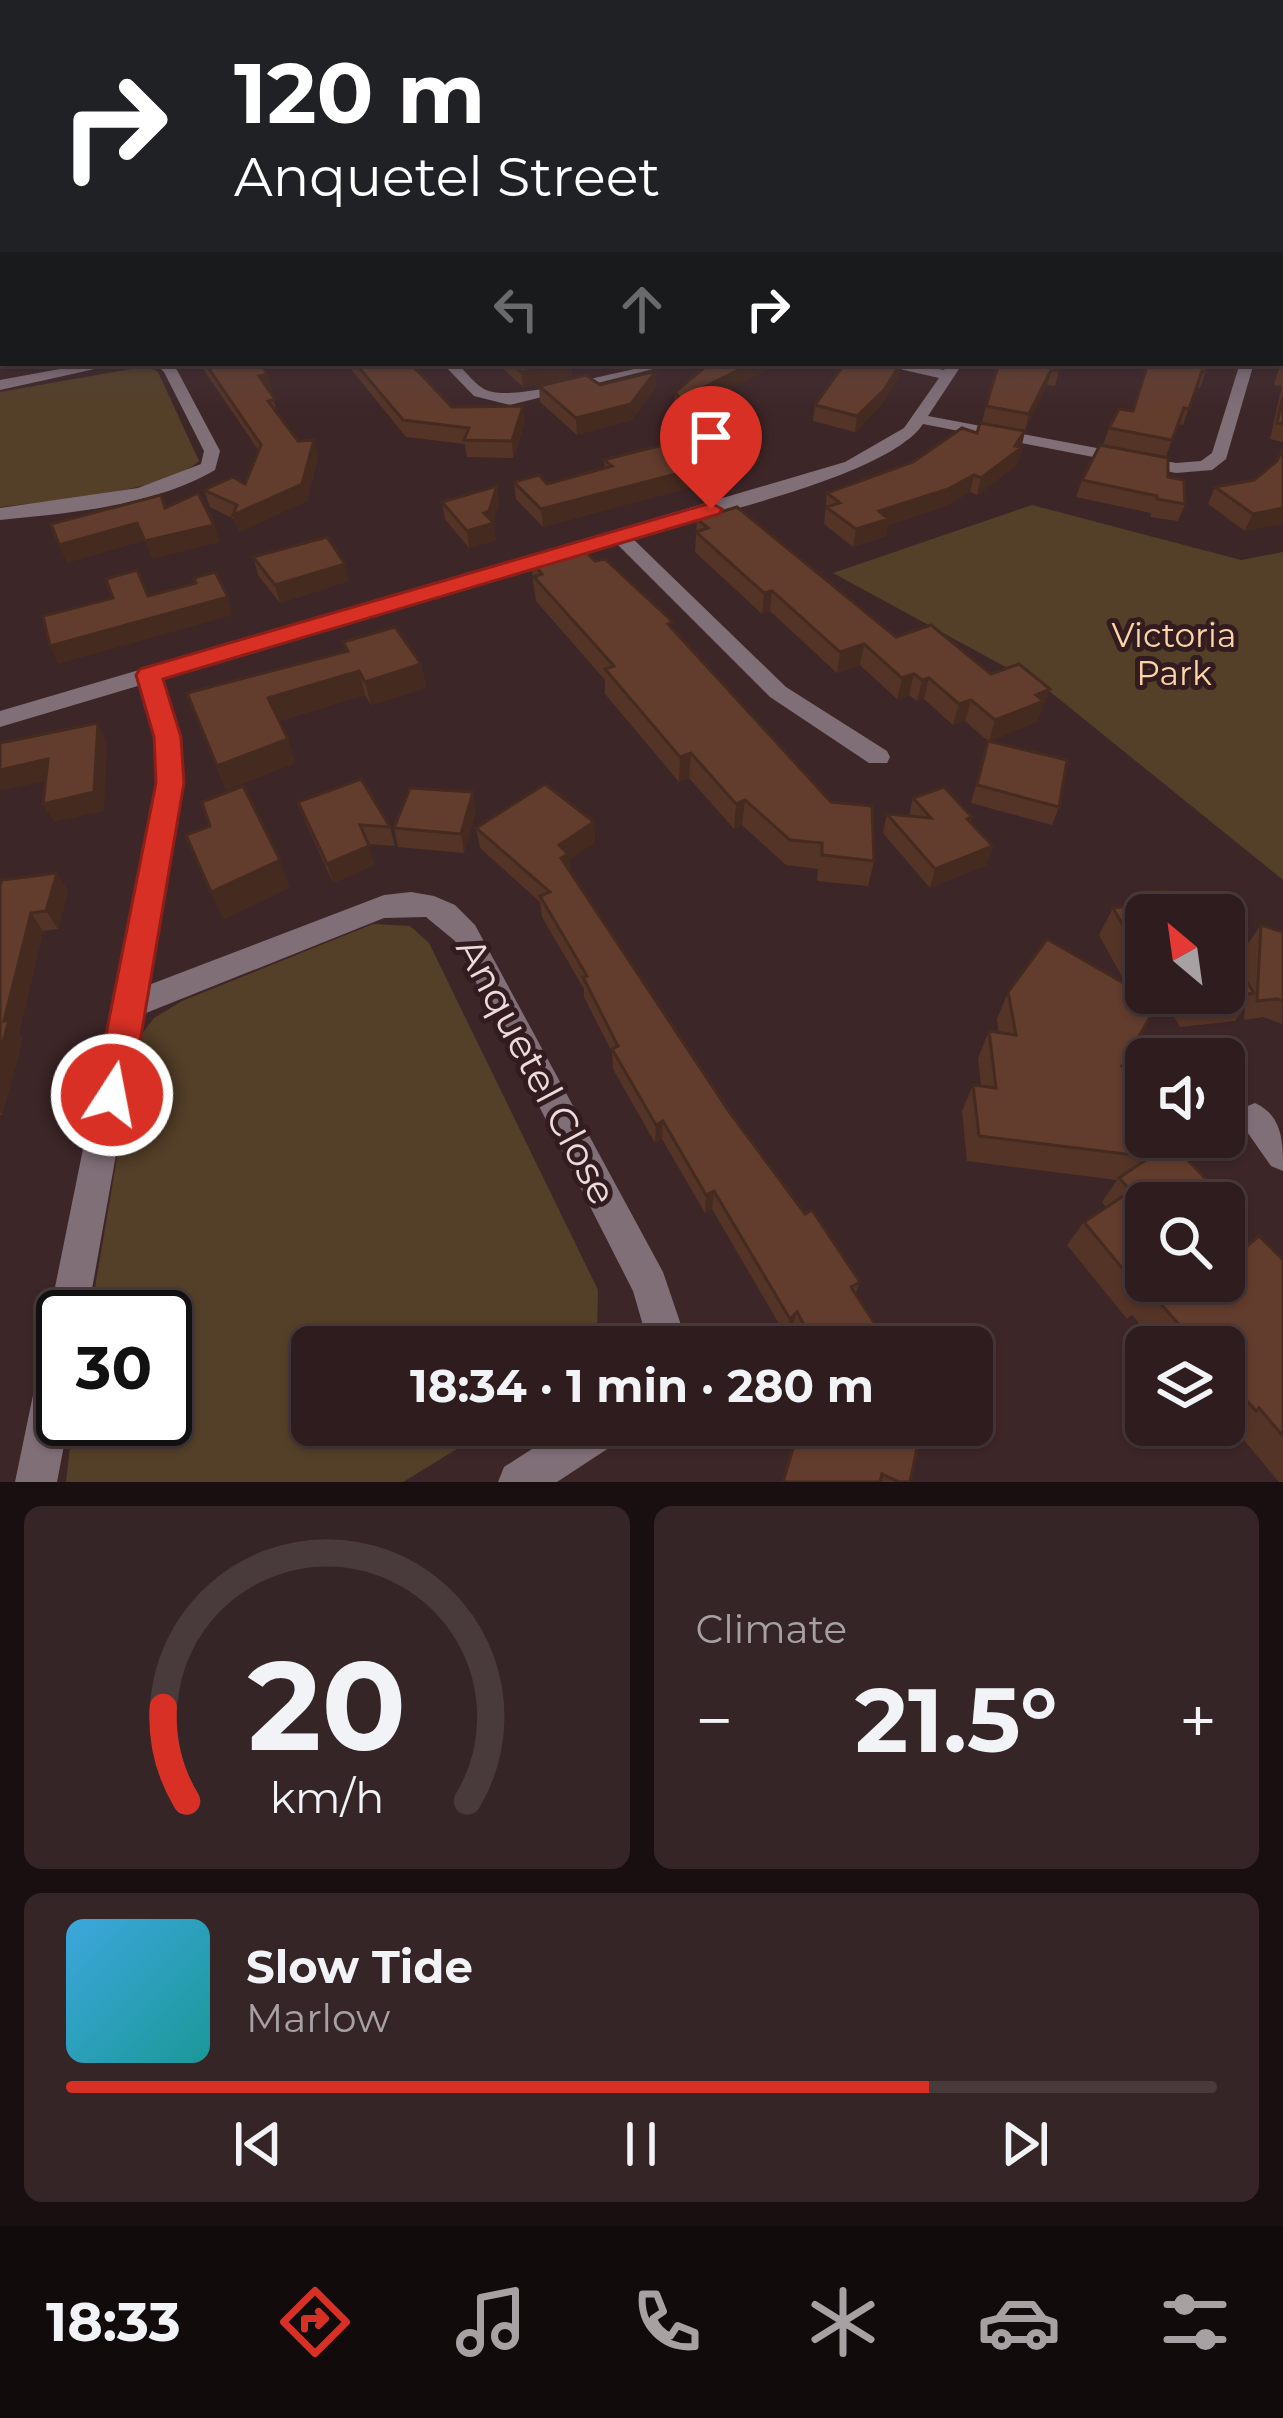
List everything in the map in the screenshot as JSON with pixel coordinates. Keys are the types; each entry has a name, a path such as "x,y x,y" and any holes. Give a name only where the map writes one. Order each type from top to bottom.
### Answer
{"street":[{"path":"0,385 99,366"},
{"path":"0,514 61,507 163,484 209,466 212,451 165,366"},
{"path":"452,366 479,393 510,400 657,366"},
{"path":"0,719 851,466 900,441 921,419 953,366"},
{"path":"921,419 1198,468 1220,454 1246,366"},
{"path":"619,536 778,692 878,757"},
{"path":"73,1290 170,783 167,737 149,675"},
{"name":"Anquetel Close","path":"130,1006 370,910 412,902 443,909 465,933 650,1285 662,1326"},
{"path":"1255,1119 1283,1154"},
{"path":"36,1482 43,1446"},
{"path":"519,1482 574,1446"}],"green space":[{"path":"148,366 158,372 199,461 160,481 133,488 0,507 0,392"},
{"name":"Victoria Park","path":"1032,505 1241,560 1283,552 1283,880 1048,690 833,573"},
{"path":"373,924 410,926 429,943 598,1290 597,1326 291,1326 291,1446 462,1446 403,1482 66,1482 70,1446 192,1446 192,1290 95,1290 137,1040 154,1018 182,1001"}],"building":[{"path":"207,366 261,366 268,374 259,376 275,399 268,401 298,441 314,440 302,484 233,515 237,505 204,490 233,477 245,484 261,445"},
{"path":"358,366 413,366 452,407 523,406 512,441 464,440 469,428 403,420"},
{"path":"515,366 555,366 521,372"},
{"path":"706,366 746,366 680,399 675,392"},
{"path":"843,366 899,366 884,390 857,416 815,405"},
{"path":"998,366 1061,366 1060,371 1051,370 1029,414 986,406"},
{"path":"1147,366 1208,366 1172,440 1109,428 1119,409 1133,411"},
{"path":"656,371 631,404 576,418 539,386 586,375 600,385"},
{"path":"980,423 1025,431 1015,446 1022,447 981,478 974,475 948,489 879,511 889,519 856,529 826,507 840,503 827,493 913,462 962,428 977,433"},
{"path":"754,426 760,446 710,460 715,464 541,509 514,482 539,475 547,484 612,466 604,460"},
{"path":"1100,445 1168,458 1168,477 1184,480 1185,504 1082,480"},
{"path":"1283,449 1283,508 1253,514 1215,487 1254,480 1277,461"},
{"path":"497,486 489,511 484,513 494,523 467,531 442,502"},
{"path":"198,493 214,525 145,541 137,523 59,545 51,524 161,495 165,508"},
{"path":"737,507 896,637 931,625 991,674 1019,664 1050,689 1036,695 1044,701 995,720 971,700 959,704 929,678 922,680 914,674 902,678 864,644 840,652 696,532 708,528 697,519"},
{"path":"327,537 345,564 275,585 253,557"},
{"path":"581,546 595,561 605,559 673,622 668,624 831,802 872,806 874,861 822,855 822,843 790,840 745,800 736,804 691,753 680,757 605,669 614,666 534,577 542,574 530,560"},
{"path":"137,570 148,596 196,583 194,578 215,572 228,597 50,646 43,616 113,598 106,579"},
{"path":"395,627 421,664 365,682 359,671 268,698 288,739 217,766 187,693 348,651 343,642"},
{"path":"98,723 94,792 43,804 48,759 0,770 0,743"},
{"path":"988,741 1067,760 1059,807 977,785"},
{"path":"361,779 390,827 360,825 369,846 327,864 298,802"},
{"path":"545,784 594,822 559,845 568,854 561,858 730,1113 805,1214 812,1210 860,1282 851,1287 875,1324 805,1326 797,1312 790,1319 714,1191 706,1195 663,1121 656,1125 612,1049 618,1046 583,977 587,976 540,896 550,892 476,828"},
{"path":"243,786 280,860 211,892 186,835 210,826 202,802"},
{"path":"944,787 993,846 935,869 887,814 931,818 913,798"},
{"path":"410,788 473,792 461,834 394,828"},
{"path":"57,873 46,911 31,913 0,1053 0,885 2,880"},
{"path":"1167,890 1169,894 1133,894"},
{"path":"1125,907 1125,929 1113,908"},
{"path":"1261,925 1283,932 1283,1001 1257,1001"},
{"path":"1047,939 1125,984 1125,1014 1152,1014 1138,1038 1125,1038 1125,1154 979,1136 973,1085 996,1088 989,1031 1016,1035 1008,992"},
{"path":"1149,1158 1186,1158 1209,1182 1125,1184 1119,1178"},
{"path":"1125,1195 1125,1271 1084,1222"},
{"path":"1259,1236 1283,1260 1283,1436 1245,1399 1245,1326 1180,1326 1159,1302 1245,1302 1245,1248"},
{"path":"794,1446 917,1448 910,1482 882,1474 880,1482 783,1482"}],"route":[{"path":"112,1095 170,783 167,737 149,675 711,509"}]}
